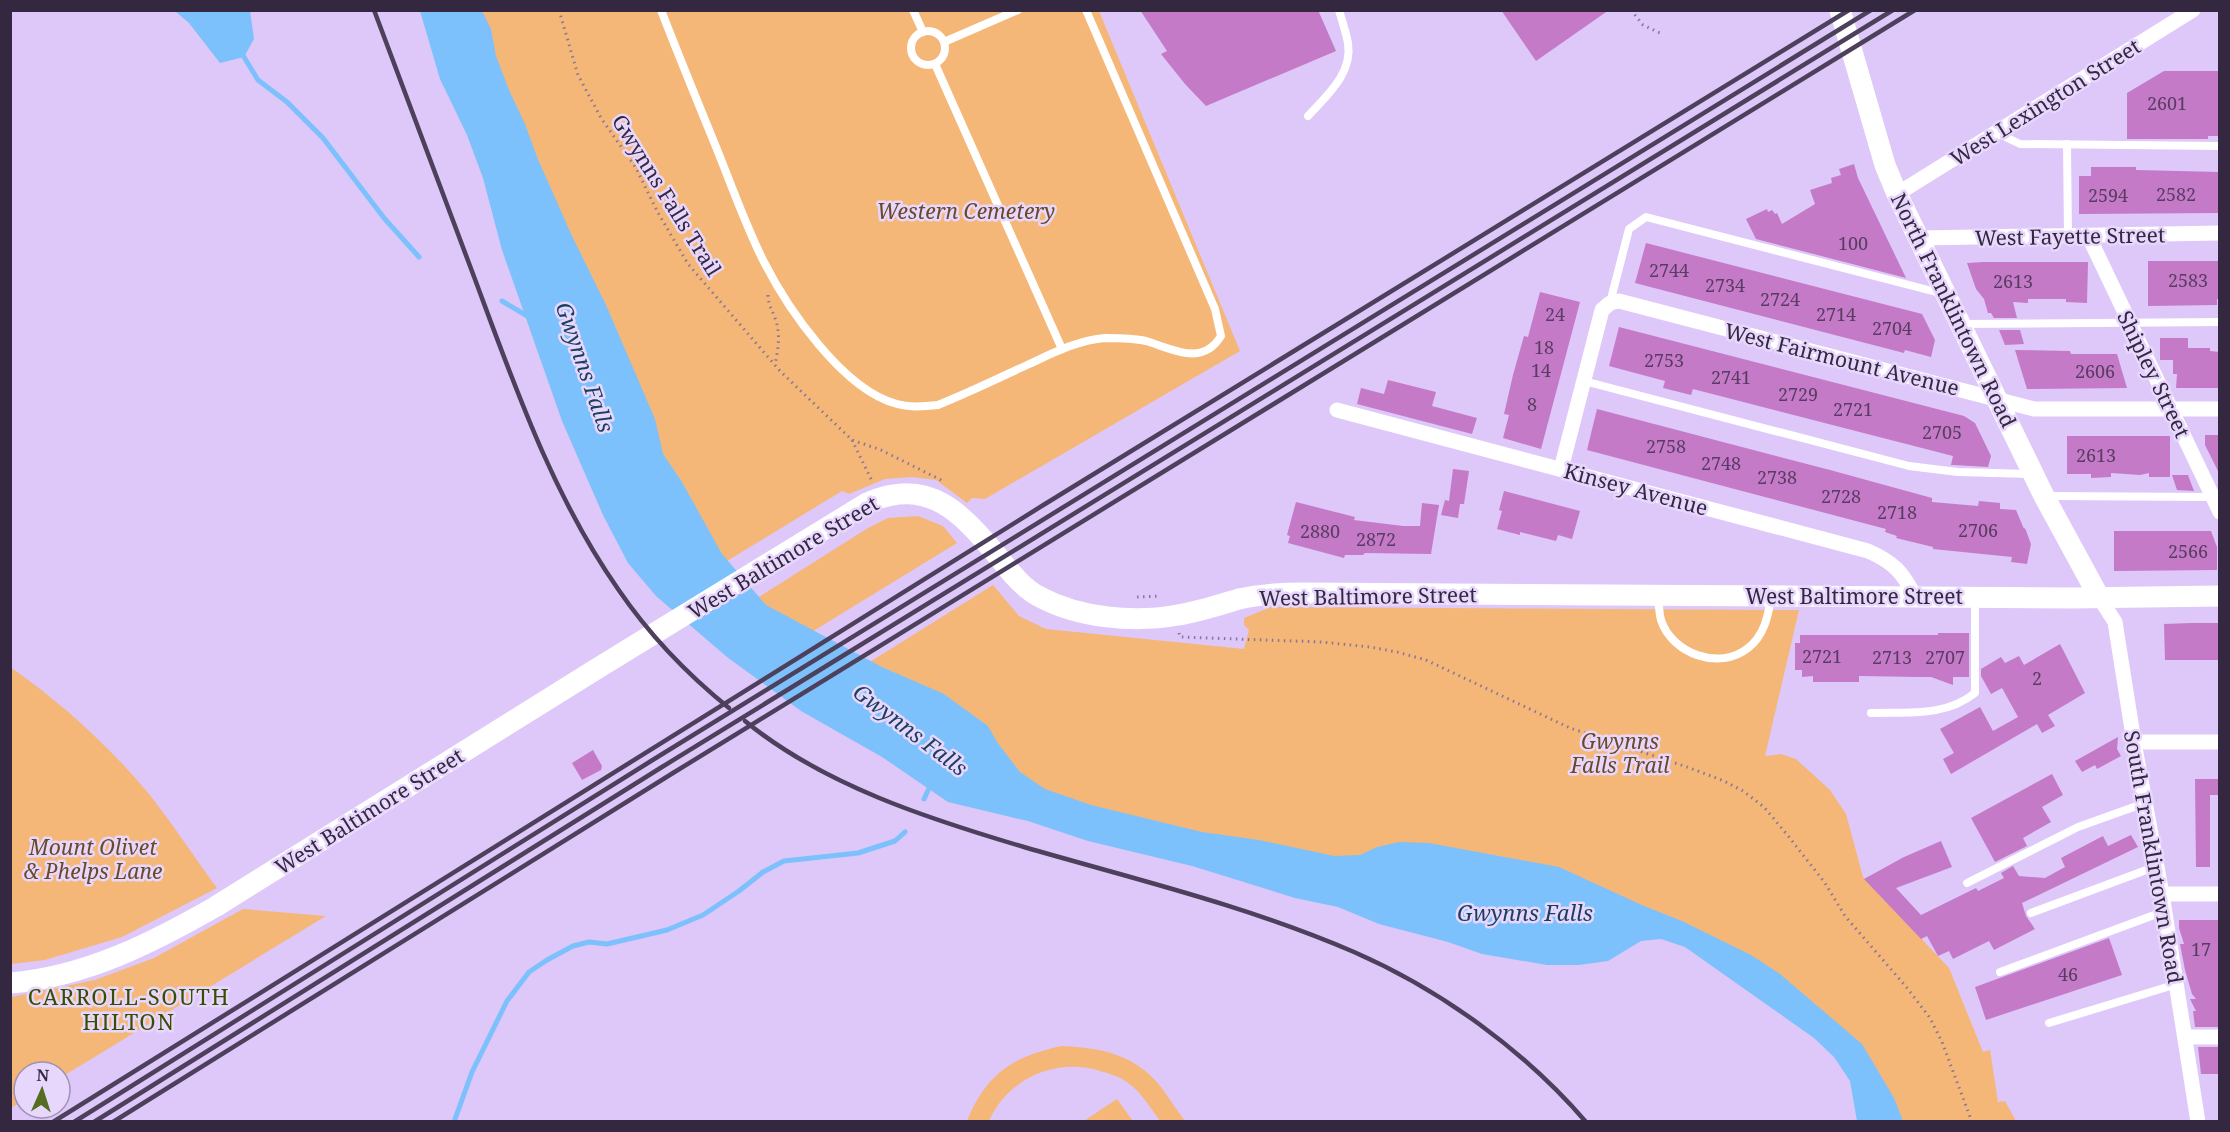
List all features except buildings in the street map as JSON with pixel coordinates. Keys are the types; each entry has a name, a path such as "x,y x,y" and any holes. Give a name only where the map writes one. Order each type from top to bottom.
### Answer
{"main road":[{"name":"North Franklintown Road","path":"1840,10 1886,165 1897,194 2044,496 2099,597"},
{"name":"West Baltimore Street","path":"10,983 55,975 95,964 132,951 166,934 215,907 598,668 874,500 902,494 921,495 941,502 960,514 1014,576 1037,596 1060,606 1086,613 1114,616 1144,618 1177,616 1270,593 1915,597 2220,596"}],"street":[{"name":"West Lexington Street","path":"1897,194 2193,10"},
{"name":"West Fayette Street","path":"1920,238 2220,233"},
{"name":"Shipley Street","path":"2088,235 2171,409 2216,497 2220,512"},
{"name":"West Fairmount Avenue","path":"1610,303 1619,301 2034,409 2220,409"},
{"path":"1561,469 1602,310 1610,303"},
{"name":"Kinsey Avenue","path":"1337,410 1868,551 1884,558 1896,567 1906,578 1915,597"},
{"name":"South Franklintown Road","path":"2099,597 2115,622 2165,911 2198,1122"},
{"path":"2134,742 2220,742"},
{"path":"2162,894 2220,894"},
{"path":"2185,1038 2220,1037"}],"lane":[{"path":"660,10 743,215 763,261 776,282 826,354 852,379 874,394 896,404 916,407 938,405 1062,349 1101,339 1123,338 1194,354 1215,346 1221,336 1215,309 1086,10"},
{"path":"913,10 923,32"},
{"path":"944,42 1018,10"},
{"path":"1308,116 1337,83 1347,63 1348,44 1339,10"},
{"path":"923,32 939,35 944,42 945,51 936,64 927,65 918,62 912,55 915,37 923,32"},
{"path":"936,64 1062,349"},
{"path":"1995,132 2020,144 2220,146"},
{"path":"2067,144 2068,236"},
{"path":"1610,303 1629,229 1646,218 1947,294"},
{"path":"1961,324 2220,322"},
{"path":"1584,381 1910,466 1958,472 2033,474"},
{"path":"2044,496 2216,497"},
{"path":"1657,595 1661,621 1670,636 1686,651 1704,657 1731,658 1749,647 1760,633 1768,620 1772,596"},
{"path":"1871,713 1940,712 1966,700 1975,693 1975,597"},
{"path":"1967,883 2078,826 2145,803"},
{"path":"2031,913 2157,866"},
{"path":"2000,972 2165,911"},
{"path":"2049,1023 2176,984"}],"path":[{"name":"Gwynns Falls Trail","path":"559,10 578,75 601,118 636,168 657,211 688,264 775,365 852,440 881,450 947,483"},
{"path":"1631,10 1643,25 1660,33"},
{"path":"775,365 780,343 776,321 768,302 767,288 776,282"},
{"path":"852,440 874,500"},
{"path":"1134,597 1164,596"},
{"path":"1180,637 1322,642 1397,652 1426,660 1570,728 1690,768 1743,791 1764,807 1789,837 1825,884 1845,916 1908,988 1930,1018 1942,1042 1972,1122"}],"green space":[{"name":"Western Cemetery","path":"446,11 1099,11 1240,351 985,499 972,498 967,503 936,480 912,477 885,479 849,494 842,491 689,584"},
{"path":"918,516 943,526 957,543 766,660 727,617 868,528 888,518"},
{"name":"Gwynns Falls Trail","path":"993,585 1019,616 1046,629 1244,649 1249,630 1244,625 1244,618 1271,607 1799,610 1765,756 1781,754 1796,759 1830,790 1846,814 1863,877 1949,968 1983,1052 1990,1050 1998,1102 2005,1101 2016,1121 1880,1121 1840,1043 1650,918 1326,878 1087,822 841,680"},
{"name":"Mount Olivet & Phelps Lane","path":"10,667 66,710 134,776 158,805 217,888 122,937 45,960 11,964"},
{"name":"Mount Olivet & Phelps Lane","path":"243,909 326,916 72,1071 72,1060 12,1060 11,1108 11,997 95,980 154,958"},
{"path":"1061,1046 1099,1050 1135,1063 1155,1080 1185,1121 1160,1121 1141,1095 1120,1078 1097,1070 1064,1067 1048,1070 1019,1084 1007,1094 989,1121 967,1121 983,1091 1003,1070 1028,1056"},
{"path":"1117,1099 1133,1121 1084,1121"}],"water":[{"path":"175,11 250,11 254,39 244,57 220,63 189,23"},
{"name":"Gwynns Falls","path":"420,11 482,11 491,29 496,56 537,157 606,305 655,419 663,454 682,482 722,554 766,605 882,667 944,694 988,726 1020,772 1045,789 1091,805 1202,832 1259,840 1334,856 1360,855 1377,847 1399,842 1429,843 1559,867 1682,921 1751,955 1780,974 1862,1044 1894,1098 1903,1121 1857,1121 1850,1081 1834,1057 1814,1038 1685,947 1661,939 1641,941 1608,961 1579,965 1547,965 1482,954 1448,942 1379,924 1338,907 1295,898 1192,866 1088,841 1028,821 948,802 882,757 801,711 727,657 656,596 628,563 603,515 562,421 502,250 483,178 467,135 440,79"}],"waterway":[{"path":"244,57 258,80 287,102 323,138 384,218 419,257"},
{"path":"502,301 529,317"},
{"path":"924,799 931,784"},
{"path":"454,1122 472,1072 507,1001 529,972 547,960 573,946 589,942 607,944 667,930 703,915 763,872 784,861 858,853 895,841 905,832"}],"railway":[{"path":"374,10 521,401 574,517 618,589 642,621 683,667 729,708"},
{"path":"53,1122 1045,504 1849,10"},
{"path":"74,1122 651,761 1871,10"},
{"path":"94,1122 662,767 1893,10"},
{"path":"113,1122 673,773 1915,10"},
{"path":"745,721 775,744 808,764 878,798 1024,847 1232,907 1314,936 1386,967 1418,984 1479,1024 1536,1070 1586,1122"}],"district":[{"name":"CARROLL-SOUTH HILTON","path":"129,1008"}]}
